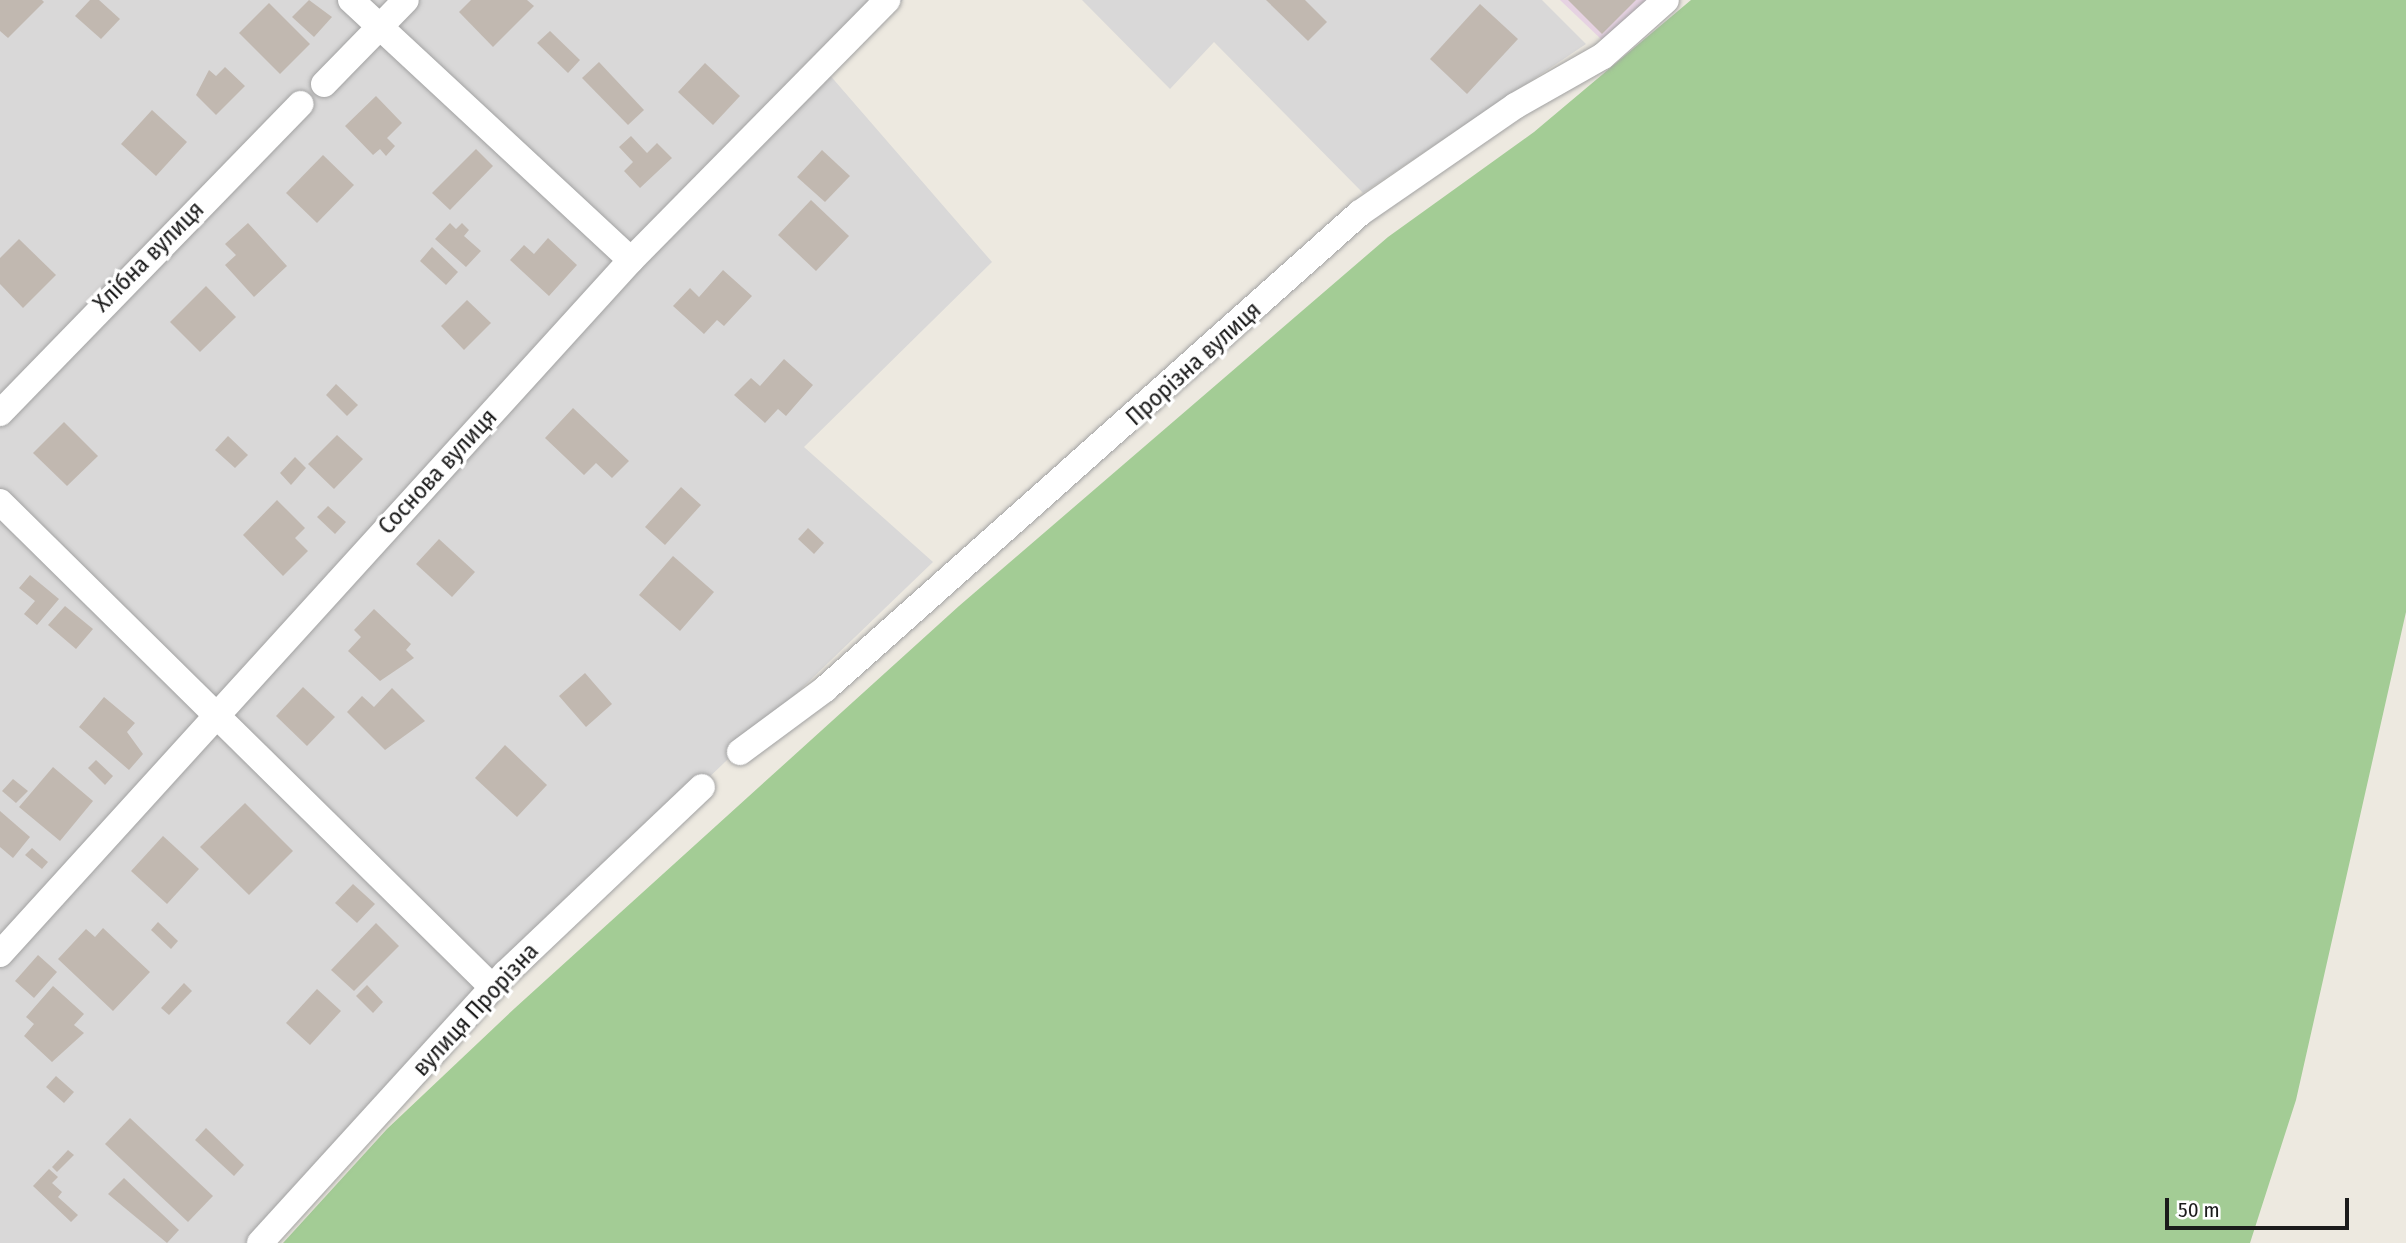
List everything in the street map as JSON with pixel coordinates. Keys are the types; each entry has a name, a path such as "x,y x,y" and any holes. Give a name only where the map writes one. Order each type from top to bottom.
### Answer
{"street":[{"path":"351,0 631,260"},
{"path":"324,84 406,0"},
{"name":"Соснова вулиця","path":"0,954 215,712 631,260 887,0"},
{"name":"Прорізна вулиця","path":"740,752 824,689 1360,213 1515,106 1603,56 1666,0"},
{"name":"Хлібна вулиця","path":"0,413 301,104"},
{"path":"0,502 493,988"},
{"name":"вулиця Прорізна","path":"260,1243 493,988 702,787"}],"shaded area":[{"path":"0,0 903,0 828,73 992,262 804,447 933,562 491,987 259,1243 0,1243"},
{"path":"1082,0 1542,0 1586,44 1363,193 1214,42 1170,89"},
{"path":"1560,0 1648,0 1602,40"}],"green space":[{"path":"1691,0 2406,0 2406,612 2296,1100 2250,1243 283,1243 387,1129 515,1008 959,606 1388,237 1534,132"}],"building":[{"path":"0,0 44,2 8,38 0,31"},
{"path":"90,0 99,0 120,19 101,39 75,16"},
{"path":"309,0 332,17 314,37 292,17"},
{"path":"471,0 527,0 534,6 493,47 459,12"},
{"path":"1266,0 1305,0 1327,22 1308,41"},
{"path":"1568,0 1636,0 1602,34"},
{"path":"269,3 310,44 280,74 239,33"},
{"path":"1480,4 1518,39 1467,94 1430,59"},
{"path":"550,31 580,60 568,73 537,43"},
{"path":"599,62 644,110 628,125 582,78"},
{"path":"705,63 740,96 713,125 678,92"},
{"path":"225,67 245,86 216,115 196,95 209,70 216,76"},
{"path":"376,96 402,123 387,138 395,146 386,156 380,149 373,155 345,126"},
{"path":"152,110 187,142 156,176 121,144"},
{"path":"631,136 647,153 657,143 672,158 640,188 624,171 633,162 619,147"},
{"path":"476,149 493,166 450,210 432,193"},
{"path":"822,150 850,176 825,202 797,177"},
{"path":"323,155 354,185 317,223 286,193"},
{"path":"811,200 849,236 816,271 778,235"},
{"path":"248,223 287,266 254,297 225,265 236,255 225,244"},
{"path":"450,223 456,229 462,223 469,230 464,236 481,251 466,267 435,239"},
{"path":"548,238 577,265 549,296 510,260 524,245 534,254"},
{"path":"19,239 56,275 23,308 0,284 0,258"},
{"path":"432,247 458,272 446,285 420,261"},
{"path":"723,270 752,296 724,326 717,320 704,334 673,306 690,288 699,297"},
{"path":"206,286 236,317 200,352 170,322"},
{"path":"467,300 491,323 464,350 441,326"},
{"path":"784,359 813,385 786,416 778,409 765,423 734,395 751,378 760,386"},
{"path":"336,384 358,405 347,416 326,395"},
{"path":"573,408 629,461 612,478 596,463 584,475 545,438"},
{"path":"64,422 98,456 67,486 33,453"},
{"path":"337,435 363,459 334,489 308,464"},
{"path":"228,436 248,455 235,468 215,450"},
{"path":"295,457 306,468 291,485 280,473"},
{"path":"681,487 701,505 665,545 645,527"},
{"path":"277,500 305,528 295,538 308,551 283,576 243,535"},
{"path":"328,506 346,522 335,534 317,517"},
{"path":"808,528 824,543 814,554 798,539"},
{"path":"439,539 475,572 452,597 416,564"},
{"path":"673,556 714,592 680,631 639,595"},
{"path":"30,575 59,599 37,625 24,614 35,601 19,588"},
{"path":"65,606 93,629 76,649 48,625"},
{"path":"374,609 411,644 406,650 414,658 380,681 348,651 361,637 354,630"},
{"path":"585,673 612,704 586,727 559,696"},
{"path":"303,687 335,717 307,746 276,716"},
{"path":"392,688 425,721 385,750 347,712 362,696 374,707"},
{"path":"104,697 135,723 127,732 143,754 129,770 79,727"},
{"path":"505,745 547,785 517,817 475,778"},
{"path":"96,760 113,776 105,785 88,768"},
{"path":"53,767 93,801 60,841 19,807"},
{"path":"13,779 28,791 16,803 2,791"},
{"path":"245,803 293,851 249,895 200,847"},
{"path":"0,811 30,837 13,858 0,847"},
{"path":"163,836 199,869 167,904 131,871"},
{"path":"32,848 48,862 42,869 25,855"},
{"path":"353,884 375,904 357,923 335,903"},
{"path":"158,922 178,941 171,949 151,930"},
{"path":"376,923 399,946 354,991 331,970"},
{"path":"103,928 150,972 113,1011 58,959 86,929 95,937"},
{"path":"38,955 57,972 34,998 15,981"},
{"path":"184,983 192,991 169,1015 161,1008"},
{"path":"367,985 383,1002 373,1013 356,996"},
{"path":"53,986 84,1014 74,1025 84,1033 52,1062 24,1036 34,1024 26,1017"},
{"path":"317,989 341,1011 310,1045 286,1023"},
{"path":"56,1076 74,1092 64,1103 46,1087"},
{"path":"130,1118 213,1196 188,1222 105,1144"},
{"path":"206,1128 244,1165 234,1176 195,1140"},
{"path":"68,1150 74,1155 57,1172 52,1167"},
{"path":"49,1169 58,1177 52,1183 62,1192 58,1197 78,1215 71,1222 33,1186"},
{"path":"124,1178 179,1230 167,1243 108,1194"}]}
